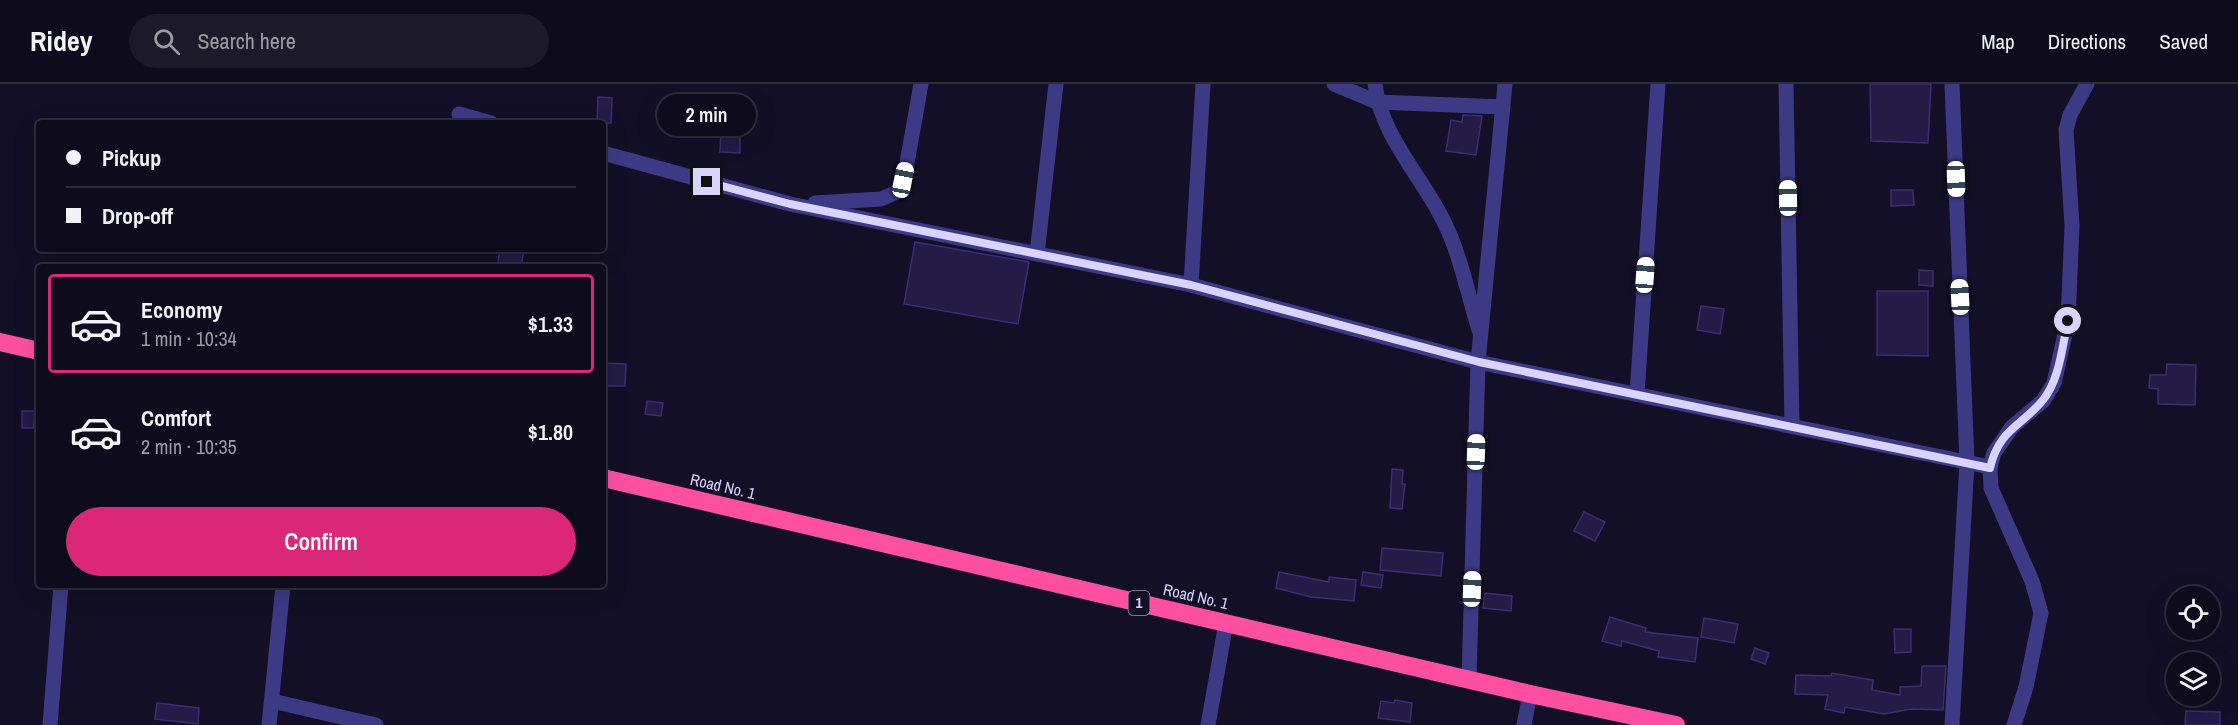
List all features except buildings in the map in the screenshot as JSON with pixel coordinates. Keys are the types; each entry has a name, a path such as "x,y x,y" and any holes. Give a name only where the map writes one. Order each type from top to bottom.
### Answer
{"highway":[{"path":"0,342 36,350"},
{"name":"Road No. 1","path":"606,479 1469,680 1676,725"}],"street":[{"path":"790,204 880,199 897,192 903,180 921,84"},
{"path":"1037,254 1056,84"},
{"path":"1191,285 1203,84"},
{"path":"1334,84 1377,102 1503,107"},
{"path":"1375,84 1377,102 1410,169 1445,224 1481,336"},
{"path":"1469,680 1479,362 1505,84"},
{"path":"1637,394 1658,84"},
{"path":"1786,84 1792,426"},
{"path":"1952,84 1967,463 1952,725"},
{"path":"2014,725 2026,687 2041,614 2032,581 1991,488 1990,468 1994,453 2012,427 2043,401 2054,382 2068,321 2072,226 2066,130 2070,115 2087,84"},
{"path":"459,114 480,120"},
{"path":"606,154 790,204 1191,285 1479,362 1990,468"},
{"path":"50,725 61,588"},
{"path":"269,725 283,588"},
{"path":"1208,725 1226,623"},
{"path":"1524,725 1530,694"},
{"path":"272,701 376,725"}],"route":[{"path":"707,182 790,204 1191,285 1479,362 1990,468 1994,453 2012,427 2043,401 2054,382 2068,321"}]}
